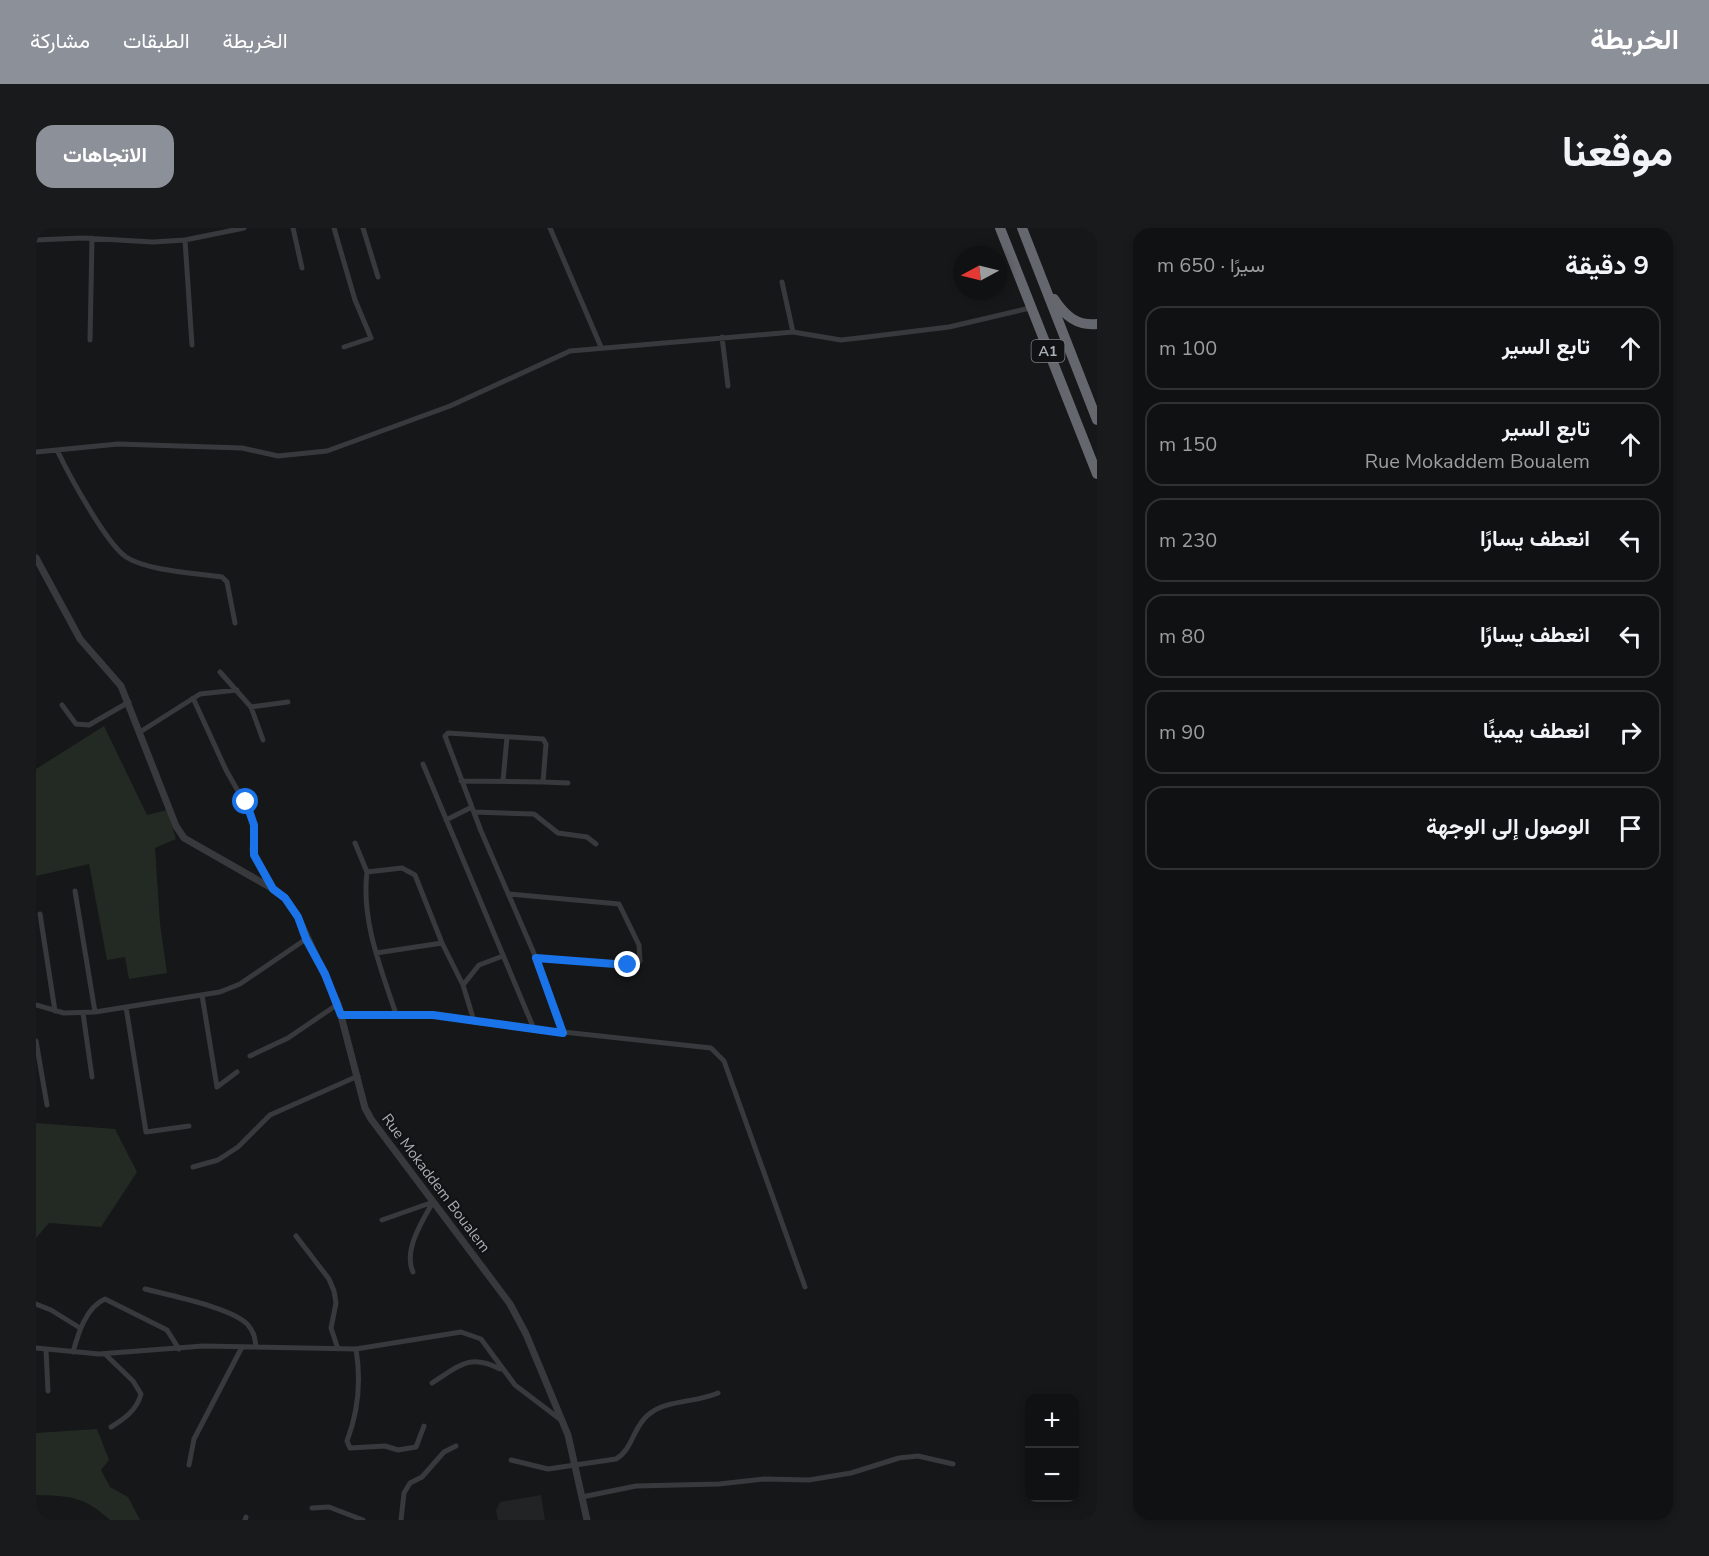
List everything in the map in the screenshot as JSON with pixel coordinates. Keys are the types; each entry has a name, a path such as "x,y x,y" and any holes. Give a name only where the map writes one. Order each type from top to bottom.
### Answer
{"highway":[{"name":"A1","path":"1000,228 1097,474"},
{"name":"A1","path":"1022,228 1097,420"},
{"path":"1043,283 1065,314 1097,332"},
{"path":"1080,324 1097,324"}],"street":[{"path":"36,240 92,238 153,242 185,240 244,228"},
{"path":"293,228 302,268"},
{"path":"334,228 354,300 371,338 344,347"},
{"path":"363,228 378,277"},
{"path":"550,228 601,347"},
{"path":"90,340 92,238"},
{"path":"185,240 192,345"},
{"path":"782,282 793,332"},
{"path":"36,452 58,452 118,444 242,448 278,456 327,451 450,406 570,351 793,332 841,340 948,327 1030,308"},
{"path":"722,337 728,386"},
{"path":"58,452 81,497 126,556 139,563 222,577 227,582 235,623"},
{"name":"Rue Mokaddem Boualem","path":"36,558 80,639 121,686 172,819 183,838 273,889 285,898 298,917 306,939 338,1004 365,1108 510,1305 531,1345 561,1420 587,1520"},
{"path":"220,672 251,708 263,740"},
{"path":"140,732 200,694 237,690"},
{"path":"193,698 230,778 251,814 254,825 252,850 273,889"},
{"path":"62,705 76,724 89,725 129,702"},
{"path":"251,708 288,702"},
{"path":"543,782 545,741 448,733 445,736 536,958 563,1033"},
{"path":"503,781 507,737"},
{"path":"423,764 534,1029"},
{"path":"462,780 568,783"},
{"path":"446,819 473,809 534,814 558,833 586,837 596,844"},
{"path":"355,843 367,872 364,897 376,953 396,1014"},
{"path":"367,872 402,868 415,875 442,944 463,985 474,1021"},
{"path":"75,891 95,1012"},
{"path":"509,894 619,904 639,945 640,961 634,966 536,958"},
{"path":"40,914 55,1011"},
{"path":"36,1005 55,1011 83,1013 202,995 240,984 306,939"},
{"path":"376,953 442,944"},
{"path":"463,985 479,965 503,956"},
{"path":"202,995 217,1087 237,1072"},
{"path":"250,1056 288,1038 338,1004"},
{"path":"126,1007 146,1132 189,1126"},
{"path":"83,1013 92,1077"},
{"path":"341,1015 433,1015 563,1033 711,1047 718,1053 732,1082 805,1287"},
{"path":"36,1041 47,1105"},
{"path":"193,1167 218,1160 238,1147 270,1115 358,1076"},
{"path":"382,1220 433,1202"},
{"path":"413,1272 409,1263 412,1249 433,1202"},
{"path":"296,1236 329,1279 334,1291 336,1303 331,1328 338,1348"},
{"path":"145,1289 211,1306 242,1319 255,1335 256,1347"},
{"path":"73,1352 80,1328 98,1303 105,1299 166,1330 179,1349"},
{"path":"36,1304 51,1310 80,1328"},
{"path":"36,1348 105,1354 242,1347 356,1349 461,1332 481,1339 490,1348 501,1369 515,1385 561,1420"},
{"path":"189,1465 194,1439 242,1347"},
{"path":"356,1349 359,1368 353,1426 347,1442 350,1448 385,1446 409,1449 416,1447 424,1426"},
{"path":"46,1350 48,1391"},
{"path":"105,1354 133,1381 141,1394 139,1402 126,1418 111,1428"},
{"path":"432,1383 467,1361 479,1360 501,1369"},
{"path":"511,1460 548,1469 616,1459 624,1454 646,1415 663,1406 704,1399 718,1393"},
{"path":"401,1520 404,1493 410,1483 422,1477 444,1452 456,1446"},
{"path":"582,1497 636,1486 809,1480 851,1473 899,1458 918,1456 953,1464"},
{"path":"312,1508 329,1507 363,1520"}],"shaded area":[{"path":"104,726 147,815 167,810 176,839 155,848 160,924 167,973 129,979 125,957 107,960 89,864 36,876 36,769"},
{"path":"36,1123 115,1129 137,1172 101,1227 49,1223 36,1238"},
{"path":"97,1429 109,1460 101,1470 110,1487 128,1497 140,1520 110,1520 92,1506 76,1499 36,1495 36,1433"},
{"path":"541,1495 545,1520 498,1520 496,1510 500,1502"}],"route":[{"path":"246,802 254,825 252,850 254,855 273,889 285,898 298,917 306,939 325,974 341,1015 433,1015 563,1033 536,958 628,965"}]}
